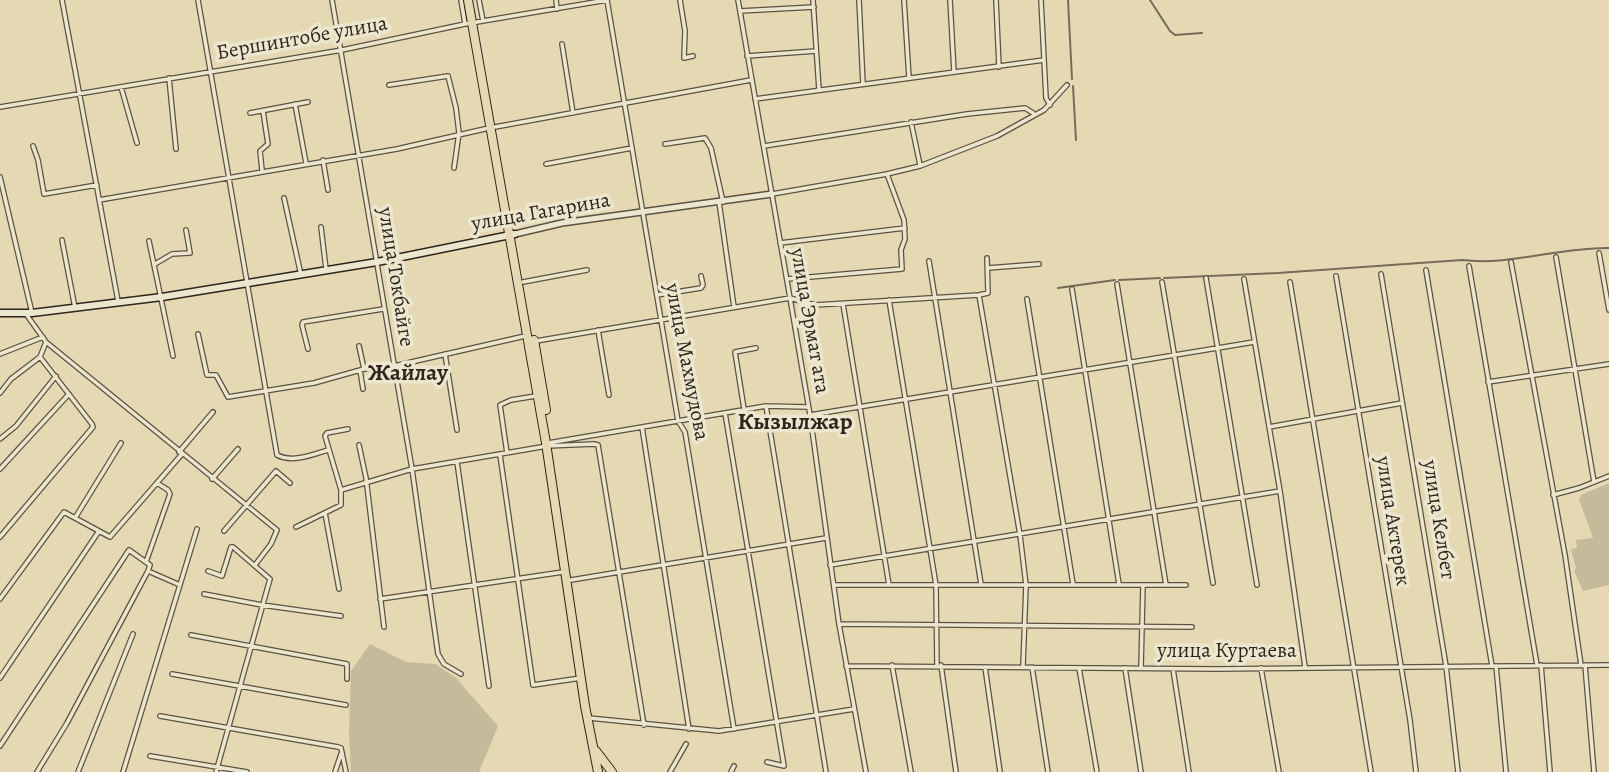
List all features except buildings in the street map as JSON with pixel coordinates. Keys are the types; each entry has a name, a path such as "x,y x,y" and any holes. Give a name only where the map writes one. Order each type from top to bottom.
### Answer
{"highway":[{"path":"470,0 549,444 571,580 596,772"},
{"path":"512,235 523,282 538,396 549,444 565,572 586,697"},
{"path":"594,749 611,772"}],"main road":[{"name":"улица Гагарина","path":"0,313 28,313 162,297 377,262 512,235"}],"street":[{"path":"62,0 118,303"},
{"path":"198,0 277,455 284,458 304,457 328,450"},
{"name":"улица Токбайге","path":"332,0 412,469 438,654 444,664 461,674"},
{"path":"461,0 474,22"},
{"path":"474,22 479,0"},
{"path":"556,0 557,9"},
{"name":"Бершинтобе улица","path":"0,107 342,50 474,22 608,0"},
{"name":"улица Махмудова","path":"608,0 678,421 685,432 734,729"},
{"path":"680,0 685,31 684,58 693,56"},
{"name":"улица Эрмат ата","path":"738,0 810,415 839,624 866,772"},
{"path":"813,0 819,90"},
{"path":"859,0 863,84"},
{"path":"904,0 909,78"},
{"path":"950,0 954,72"},
{"path":"996,0 999,66"},
{"path":"1041,0 1046,98 1049,105"},
{"path":"740,11 814,7"},
{"path":"562,44 573,113"},
{"path":"747,56 816,51"},
{"path":"755,99 1044,61"},
{"path":"389,85 447,76 456,108 459,133 454,168"},
{"path":"169,78 176,149"},
{"path":"99,200 360,155 459,133 751,80"},
{"name":"улица Гагарина","path":"512,235 562,223 643,214 772,194 920,166 997,136 1044,110 1067,85"},
{"path":"121,87 137,144"},
{"path":"250,113 308,102"},
{"path":"295,104 306,163"},
{"path":"764,146 912,122 1025,108 1034,114"},
{"path":"262,170 260,151 268,144 263,111"},
{"path":"912,122 920,166"},
{"path":"665,144 705,138 711,148 721,202 734,307"},
{"path":"33,146 44,194 97,185"},
{"path":"545,164 632,148"},
{"path":"323,160 328,190"},
{"path":"787,279 902,269 901,250 905,228 895,191 887,174"},
{"path":"0,177 28,313 46,342 277,530 256,565"},
{"path":"284,198 301,275"},
{"path":"321,227 326,270"},
{"path":"780,243 905,228"},
{"path":"155,264 172,254 190,253 186,230"},
{"path":"62,240 75,308"},
{"path":"149,241 173,356"},
{"path":"1599,253 1609,310"},
{"path":"1556,257 1594,482"},
{"path":"198,334 207,375 216,375 228,397 314,383 362,370 531,338 598,330 790,298 815,305 979,295 988,293 987,258"},
{"path":"929,261 981,584"},
{"path":"1511,262 1583,665 1594,772"},
{"path":"988,268 1039,264"},
{"path":"1469,265 1539,665 1550,772"},
{"path":"523,282 587,270"},
{"path":"1426,270 1494,666 1506,772"},
{"name":"улица Келбет","path":"1381,274 1446,666 1458,772"},
{"path":"657,295 701,288 701,276"},
{"name":"улица Актерек","path":"1336,276 1410,720 1416,772"},
{"path":"1206,278 1257,585"},
{"path":"1244,279 1280,491 1305,667"},
{"path":"1162,282 1213,583"},
{"path":"1290,282 1371,772"},
{"path":"1117,284 1166,585"},
{"path":"1072,289 1119,584"},
{"path":"979,295 1026,584 1023,666"},
{"path":"1027,299 1073,584"},
{"path":"889,300 936,585 939,666 956,772"},
{"path":"843,303 889,585"},
{"path":"308,348 303,322 383,309"},
{"path":"598,330 609,394"},
{"path":"0,354 43,337"},
{"path":"0,393 11,379 40,357 46,342"},
{"path":"810,415 1254,342"},
{"path":"359,346 363,389"},
{"path":"744,409 735,352 756,348"},
{"path":"445,354 457,430"},
{"path":"0,537 93,427 40,357"},
{"path":"1488,382 1609,364"},
{"path":"0,439 16,426 56,376"},
{"path":"0,469 69,394"},
{"path":"507,454 500,405 511,400 538,396"},
{"path":"1269,427 1402,402"},
{"path":"766,406 826,772"},
{"path":"341,490 412,469 507,454 642,427 766,406 808,407"},
{"path":"0,599 64,512 110,537 213,412"},
{"path":"725,413 784,766 766,762"},
{"path":"642,427 689,729"},
{"path":"296,527 341,505 341,490 328,450 326,433 348,429"},
{"path":"75,518 121,443"},
{"path":"549,444 594,444 600,448 644,725"},
{"path":"359,446 384,627"},
{"path":"212,479 238,449"},
{"path":"500,455 533,685 581,678"},
{"path":"457,462 489,686"},
{"path":"224,531 276,471 290,483"},
{"path":"1553,495 1609,476"},
{"path":"146,562 170,494 156,483"},
{"path":"830,565 1280,491"},
{"path":"325,513 339,589"},
{"path":"123,772 197,529"},
{"path":"0,678 99,531"},
{"path":"571,580 826,538"},
{"path":"208,571 222,576 231,547 270,579 216,770"},
{"path":"0,746 129,551 146,562 150,565 148,571 67,723 37,772"},
{"path":"148,571 180,584"},
{"path":"380,599 565,572"},
{"path":"1141,668 1143,584"},
{"path":"834,585 1186,585"},
{"path":"204,594 341,617"},
{"path":"839,624 1192,627"},
{"path":"78,772 133,634"},
{"path":"191,635 347,664 347,680"},
{"name":"улица Куртаева","path":"846,666 1261,668 1609,665"},
{"path":"892,666 911,772"},
{"path":"985,666 1000,772"},
{"path":"1032,667 1048,772"},
{"path":"1079,668 1097,772"},
{"path":"1125,668 1141,772"},
{"path":"1173,668 1189,772"},
{"path":"1261,668 1279,772"},
{"path":"172,674 346,705"},
{"path":"588,714 644,725 734,729 854,709"},
{"path":"160,716 228,726 341,750"},
{"path":"670,772 686,744"},
{"path":"335,772 341,750"},
{"path":"341,750 346,772"},
{"path":"150,756 216,770 247,772"},
{"path":"731,772 734,766"}],"shaded area":[{"path":"1609,483 1609,585 1583,591 1574,571 1576,568 1571,549 1577,548 1576,540 1593,538 1579,499 1581,495"},
{"path":"370,644 406,662 435,664 455,677 498,726 479,772 351,772 351,671"}],"waterway":[{"path":"1068,0 1072,79"},
{"path":"1150,0 1175,35 1202,33"},
{"path":"1073,86 1076,140"},
{"path":"1164,278 1462,260 1498,261 1572,250 1609,248"},
{"path":"1119,280 1160,278"},
{"path":"1058,288 1115,280"}],"district":[{"name":"Жайлау","path":"408,374"},
{"name":"Кызылжар","path":"795,423"}]}
